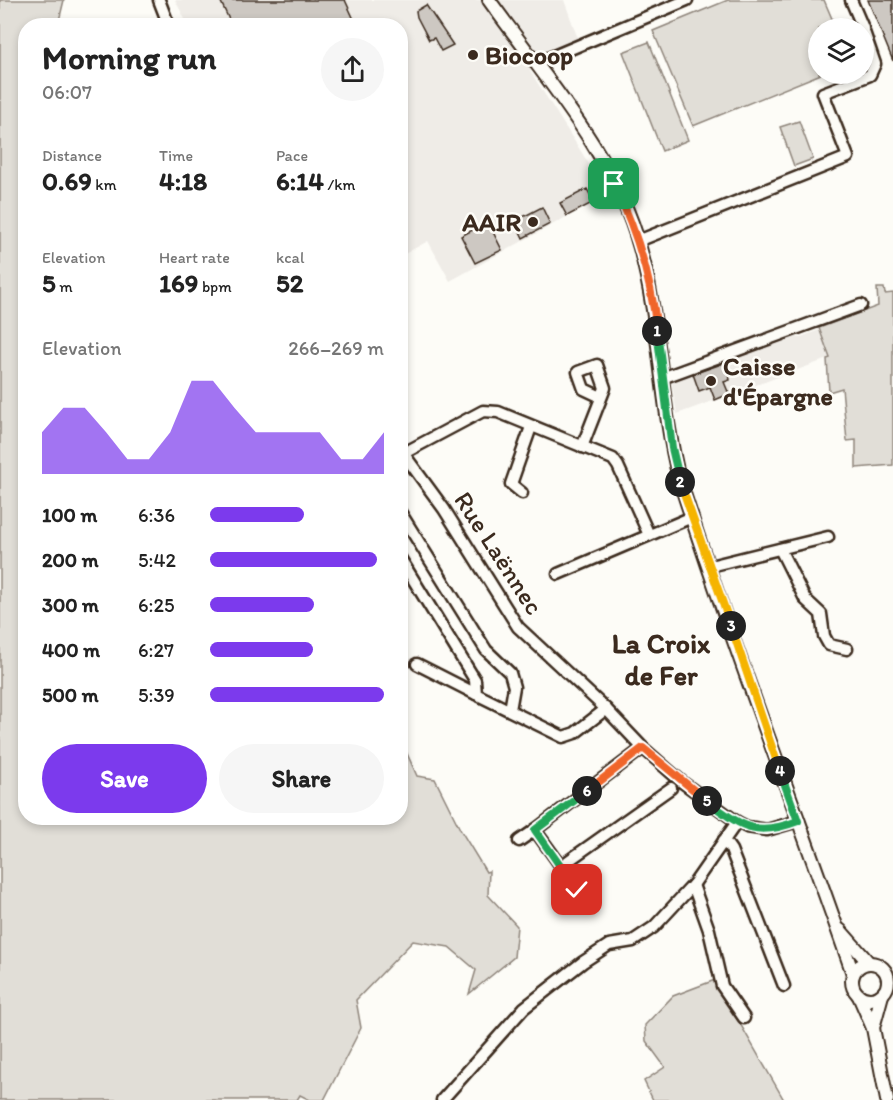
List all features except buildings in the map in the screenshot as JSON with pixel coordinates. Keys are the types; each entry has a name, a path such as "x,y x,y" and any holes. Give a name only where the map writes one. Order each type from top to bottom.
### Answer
{"street":[{"path":"159,0 166,18"},
{"path":"489,0 537,63 603,162 638,241 651,293 672,448 692,517 798,821 839,929 853,974 852,984 873,1028 887,1100"},
{"path":"537,63 687,0"},
{"path":"851,0 858,18"},
{"path":"638,241 848,157 823,93 846,84"},
{"path":"662,378 861,305"},
{"path":"582,447 601,397"},
{"path":"408,448 483,411 498,412 613,459 649,535"},
{"path":"522,493 511,484 531,427"},
{"name":"Rue Laënnec","path":"408,459 444,509 518,627 606,709 643,748 682,782 747,827 767,831 798,821"},
{"path":"558,574 692,517"},
{"path":"408,526 486,650 510,673 514,687 510,710"},
{"path":"710,566 828,537"},
{"path":"780,549 805,599 821,614 824,636 829,645 847,649"},
{"path":"408,571 475,680 476,694"},
{"path":"417,664 563,737 576,733 606,709"},
{"path":"519,841 643,748"},
{"path":"561,866 671,788"},
{"path":"442,1100 524,1008 583,962 609,945 633,941 645,935 693,885 737,822"},
{"path":"535,830 577,890"},
{"path":"724,840 731,850 784,986"},
{"path":"693,885 710,930 722,986 744,1018"},
{"path":"839,929 869,963"},
{"path":"853,974 859,966 869,963 889,970 887,989 873,1028"},
{"path":"859,996 871,999 887,989"}],"shaded area":[{"path":"0,0 64,0 60,18 18,18 18,825 408,825 408,756 417,776 435,779 461,831 486,872 489,871 488,895 517,926 514,957 469,994 476,970 449,947 413,941 356,1000 361,1028 324,1100 310,1100 300,1095 297,1100 0,1100"},
{"path":"175,0 564,0 578,39 547,51 530,71 608,194 450,281 428,241 408,252 408,18 184,18"},
{"path":"728,0 824,0 832,18 808,18 808,79 693,126 653,31"},
{"path":"649,42 688,140 662,151 623,52"},
{"path":"799,121 813,159 794,166 780,127"},
{"path":"877,288 884,288 885,294 893,293 893,465 856,468 856,440 847,441 842,388 829,392 827,359 830,358 819,328 878,306"},
{"path":"819,330 830,358 677,414 671,381"},
{"path":"715,980 784,1100 653,1100 644,1081 665,1067 646,1041 645,1025 673,996"}],"place":[{"name":"Biocoop","path":"473,55"},
{"name":"AAIR","path":"533,222"},
{"name":"Caisse d'Épargne","path":"711,381"}],"district":[{"name":"La Croix de Fer","path":"661,659"}],"route":[{"path":"577,890 535,830 643,748 682,782 747,827 767,831 798,821 679,478 667,419 651,293 634,230 614,184"}]}
